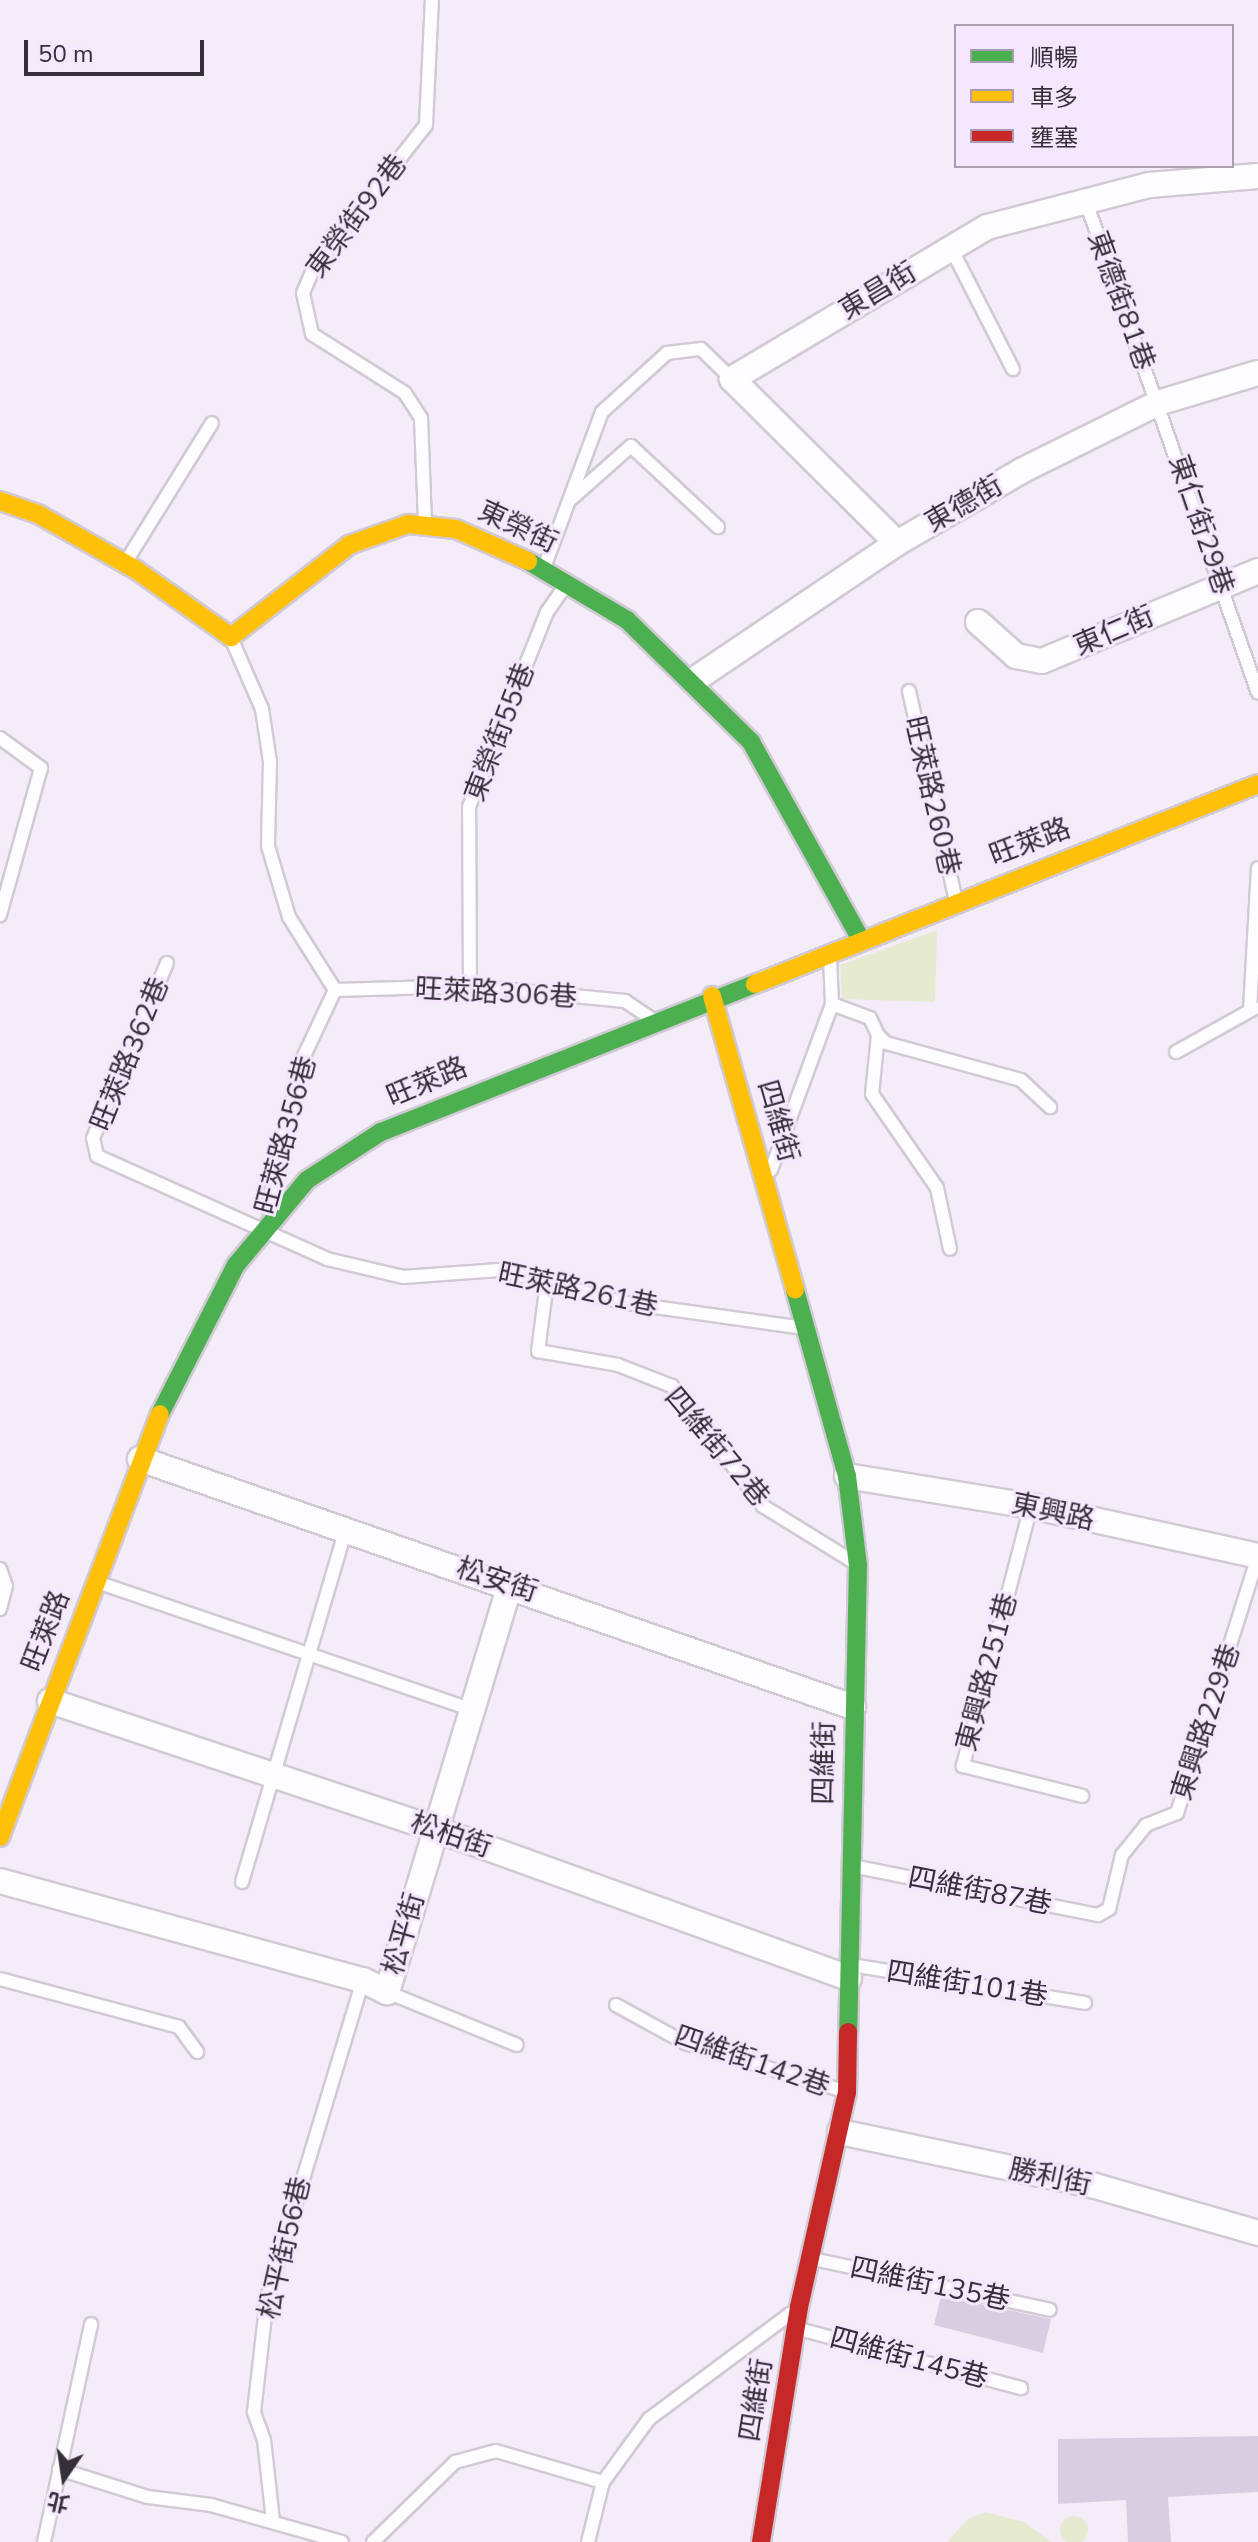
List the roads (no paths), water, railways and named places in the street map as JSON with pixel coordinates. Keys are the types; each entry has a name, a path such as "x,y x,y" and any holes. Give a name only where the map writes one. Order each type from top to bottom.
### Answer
{"street":[{"name":"東昌街","path":"732,379 987,227 1085,199 1149,185 1258,176"},
{"name":"東德街","path":"694,680 897,543 1021,471 1158,403 1258,373"},
{"path":"732,379 897,543"},
{"path":"2,507 125,563 231,637"},
{"name":"東榮街","path":"231,637 349,545 408,524 456,529 544,568 627,620 694,680 751,742 860,938"},
{"name":"東仁街","path":"978,622 1016,656 1042,661 1258,571"},
{"name":"旺萊路","path":"0,1837 140,1459 220,1292 261,1231 307,1180 381,1132 652,1019 1258,784"},
{"name":"四維街","path":"712,996 767,1181 847,1476 858,1565 847,2092 799,2307 761,2542"},
{"name":"松安街","path":"140,1459 345,1531 510,1584 853,1707"},
{"name":"東興路","path":"847,1476 1031,1506 1258,1556"},
{"name":"松平街","path":"0,1881 363,1980 387,1992 510,1584"},
{"name":"松柏街","path":"50,1701 435,1829 849,1972"},
{"name":"勝利街","path":"840,2132 1092,2185 1258,2233"}],"lane":[{"name":"東榮街92巷","path":"425,526 421,418 405,393 312,334 303,293 313,269 426,125 432,0"},
{"name":"東德街81巷","path":"1085,199 1158,403"},
{"path":"951,248 1013,369"},
{"path":"544,568 602,412 667,353 701,349 732,379"},
{"name":"東仁街29巷","path":"1158,403 1258,693"},
{"path":"125,563 212,423"},
{"path":"569,501 631,446 718,527"},
{"name":"東榮街55巷","path":"470,986 469,807 547,612 568,583"},
{"path":"231,637 262,709 270,762 268,846 289,917 335,990"},
{"name":"旺萊路260巷","path":"909,691 956,901"},
{"path":"0,738 41,768 0,915"},
{"path":"1176,1052 1254,1008 1258,868"},
{"path":"767,1181 832,1004 829,951"},
{"name":"旺萊路362巷","path":"167,963 93,1138 97,1156 261,1231"},
{"name":"旺萊路306巷","path":"335,990 470,986 625,1001 652,1019"},
{"name":"旺萊路356巷","path":"261,1231 303,1058 335,990"},
{"path":"832,1004 870,1018 878,1035 886,1043 1021,1080 1050,1107"},
{"path":"878,1035 872,1094 937,1188 950,1249"},
{"name":"旺萊路261巷","path":"261,1231 327,1259 403,1277 499,1270 626,1303 806,1329"},
{"name":"四維街72巷","path":"547,1282 538,1351 618,1365 672,1386 763,1506 858,1565"},
{"name":"東興路251巷","path":"1031,1506 963,1766 1082,1796"},
{"path":"242,1882 345,1531"},
{"name":"東興路229巷","path":"1109,1909 1122,1855 1146,1825 1177,1813 1258,1556"},
{"path":"0,1569 6,1586 0,1609"},
{"path":"95,1581 310,1657 473,1710"},
{"name":"四維街87巷","path":"850,1866 1098,1915 1109,1909"},
{"name":"四維街101巷","path":"849,1972 1085,2003"},
{"path":"0,1979 179,2027 197,2052"},
{"name":"松平街56巷","path":"273,2521 264,2440 254,2412 267,2298 363,1980"},
{"path":"387,1992 517,2045"},
{"name":"四維街142巷","path":"616,2005 685,2043 847,2092"},
{"name":"四維街135巷","path":"810,2258 1050,2310"},
{"path":"588,2542 603,2482 649,2419 799,2307"},
{"path":"44,2542 91,2324"},
{"name":"四維街145巷","path":"796,2328 1021,2388"},
{"path":"373,2542 455,2462 496,2451 603,2482"},
{"path":"59,2469 148,2497 273,2521 342,2542"}]}
